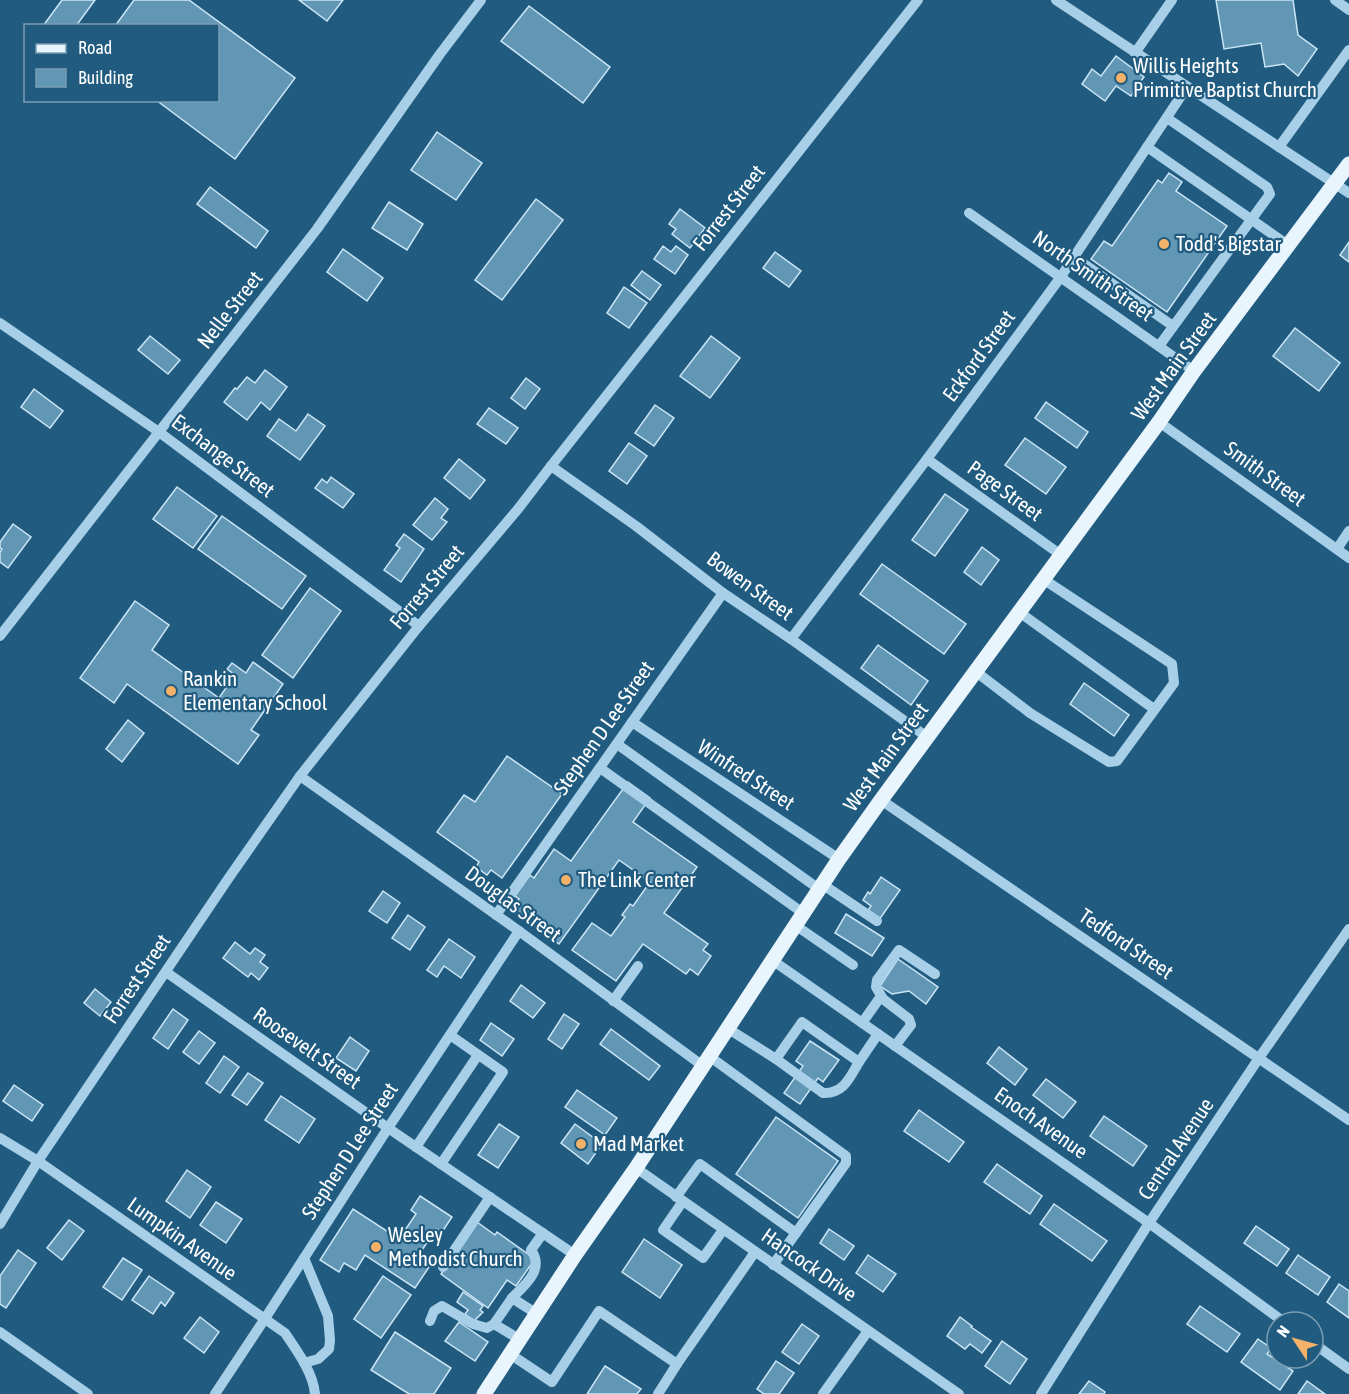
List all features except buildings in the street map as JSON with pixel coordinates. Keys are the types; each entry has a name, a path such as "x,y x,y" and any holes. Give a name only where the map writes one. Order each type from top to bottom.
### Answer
{"main road":[{"name":"West Main Street","path":"484,1394 839,859 1194,371 1349,164"}],"street":[{"name":"Nelle Street","path":"0,636 317,229 440,54 481,0"},
{"name":"Forrest Street","path":"0,1224 38,1161 300,776 419,626 518,509 918,0"},
{"path":"1056,0 1349,193"},
{"path":"1135,53 1172,0"},
{"path":"1335,0 1349,10"},
{"path":"1279,147 1349,50"},
{"name":"Eckford Street","path":"791,639 1060,278 1187,87"},
{"path":"1159,346 1270,194 1267,187 1167,118"},
{"path":"1147,147 1288,245"},
{"name":"North Smith Street","path":"969,213 1194,371"},
{"path":"1074,257 1173,326"},
{"name":"Exchange Street","path":"0,323 159,432 419,626"},
{"name":"Smith Street","path":"1159,422 1349,558"},
{"name":"Page Street","path":"927,459 1061,555"},
{"name":"Bowen Street","path":"551,466 636,526 723,593 927,737"},
{"path":"1336,549 1349,531"},
{"path":"975,671 1030,713 1109,762 1116,761 1174,683 1172,664 1043,579"},
{"name":"Stephen D Lee Street","path":"496,915 723,593"},
{"path":"1019,612 1154,709"},
{"name":"Winfred Street","path":"632,722 839,859"},
{"path":"617,744 821,887 877,921"},
{"path":"600,768 799,919 853,965"},
{"name":"Douglas Street","path":"300,776 613,1000 846,1156 846,1163 796,1233"},
{"name":"Tedford Street","path":"881,800 1349,1120"},
{"name":"Central Avenue","path":"1041,1394 1149,1223 1259,1058 1349,929"},
{"name":"Stephen D Lee Street","path":"215,1394 387,1128 519,931"},
{"path":"895,1046 911,1025 909,1019 883,999 876,987 877,980 898,950 935,974"},
{"name":"Enoch Avenue","path":"772,960 1149,1223 1268,1310"},
{"path":"613,1000 638,966"},
{"name":"Roosevelt Street","path":"166,972 387,1128 575,1255"},
{"path":"862,1023 879,999 883,999"},
{"path":"776,1059 802,1022 859,1062"},
{"path":"727,1028 776,1059 823,1093 832,1093 848,1081 878,1034"},
{"path":"441,1164 503,1072 450,1035"},
{"path":"416,1147 478,1055"},
{"name":"Lumpkin Avenue","path":"0,1138 38,1161 285,1333 304,1363 315,1388 315,1394"},
{"path":"723,1230 703,1258 663,1230 700,1164 796,1233 773,1265"},
{"name":"Hancock Drive","path":"636,1168 959,1394"},
{"path":"443,1267 490,1197"},
{"path":"430,1321 434,1311 442,1306 473,1324 487,1328 494,1324 536,1268 536,1257 531,1250 543,1233"},
{"path":"658,1394 755,1252"},
{"path":"304,1258 328,1316 330,1340 328,1349 318,1359 304,1363"},
{"path":"512,1298 537,1314"},
{"path":"510,1354 552,1382 599,1311 677,1364"},
{"path":"494,1324 519,1339"},
{"path":"823,1394 868,1331"},
{"path":"0,1332 88,1394"},
{"path":"1325,1352 1349,1369"}],"place":[{"name":"Willis Heights Primitive Baptist Church","path":"1121,78"},
{"name":"Todd's Bigstar","path":"1164,244"},
{"name":"Rankin Elementary School","path":"171,691"},
{"name":"The Link Center","path":"566,880"},
{"name":"Mad Market","path":"581,1144"},
{"name":"Wesley Methodist Church","path":"376,1247"}]}
